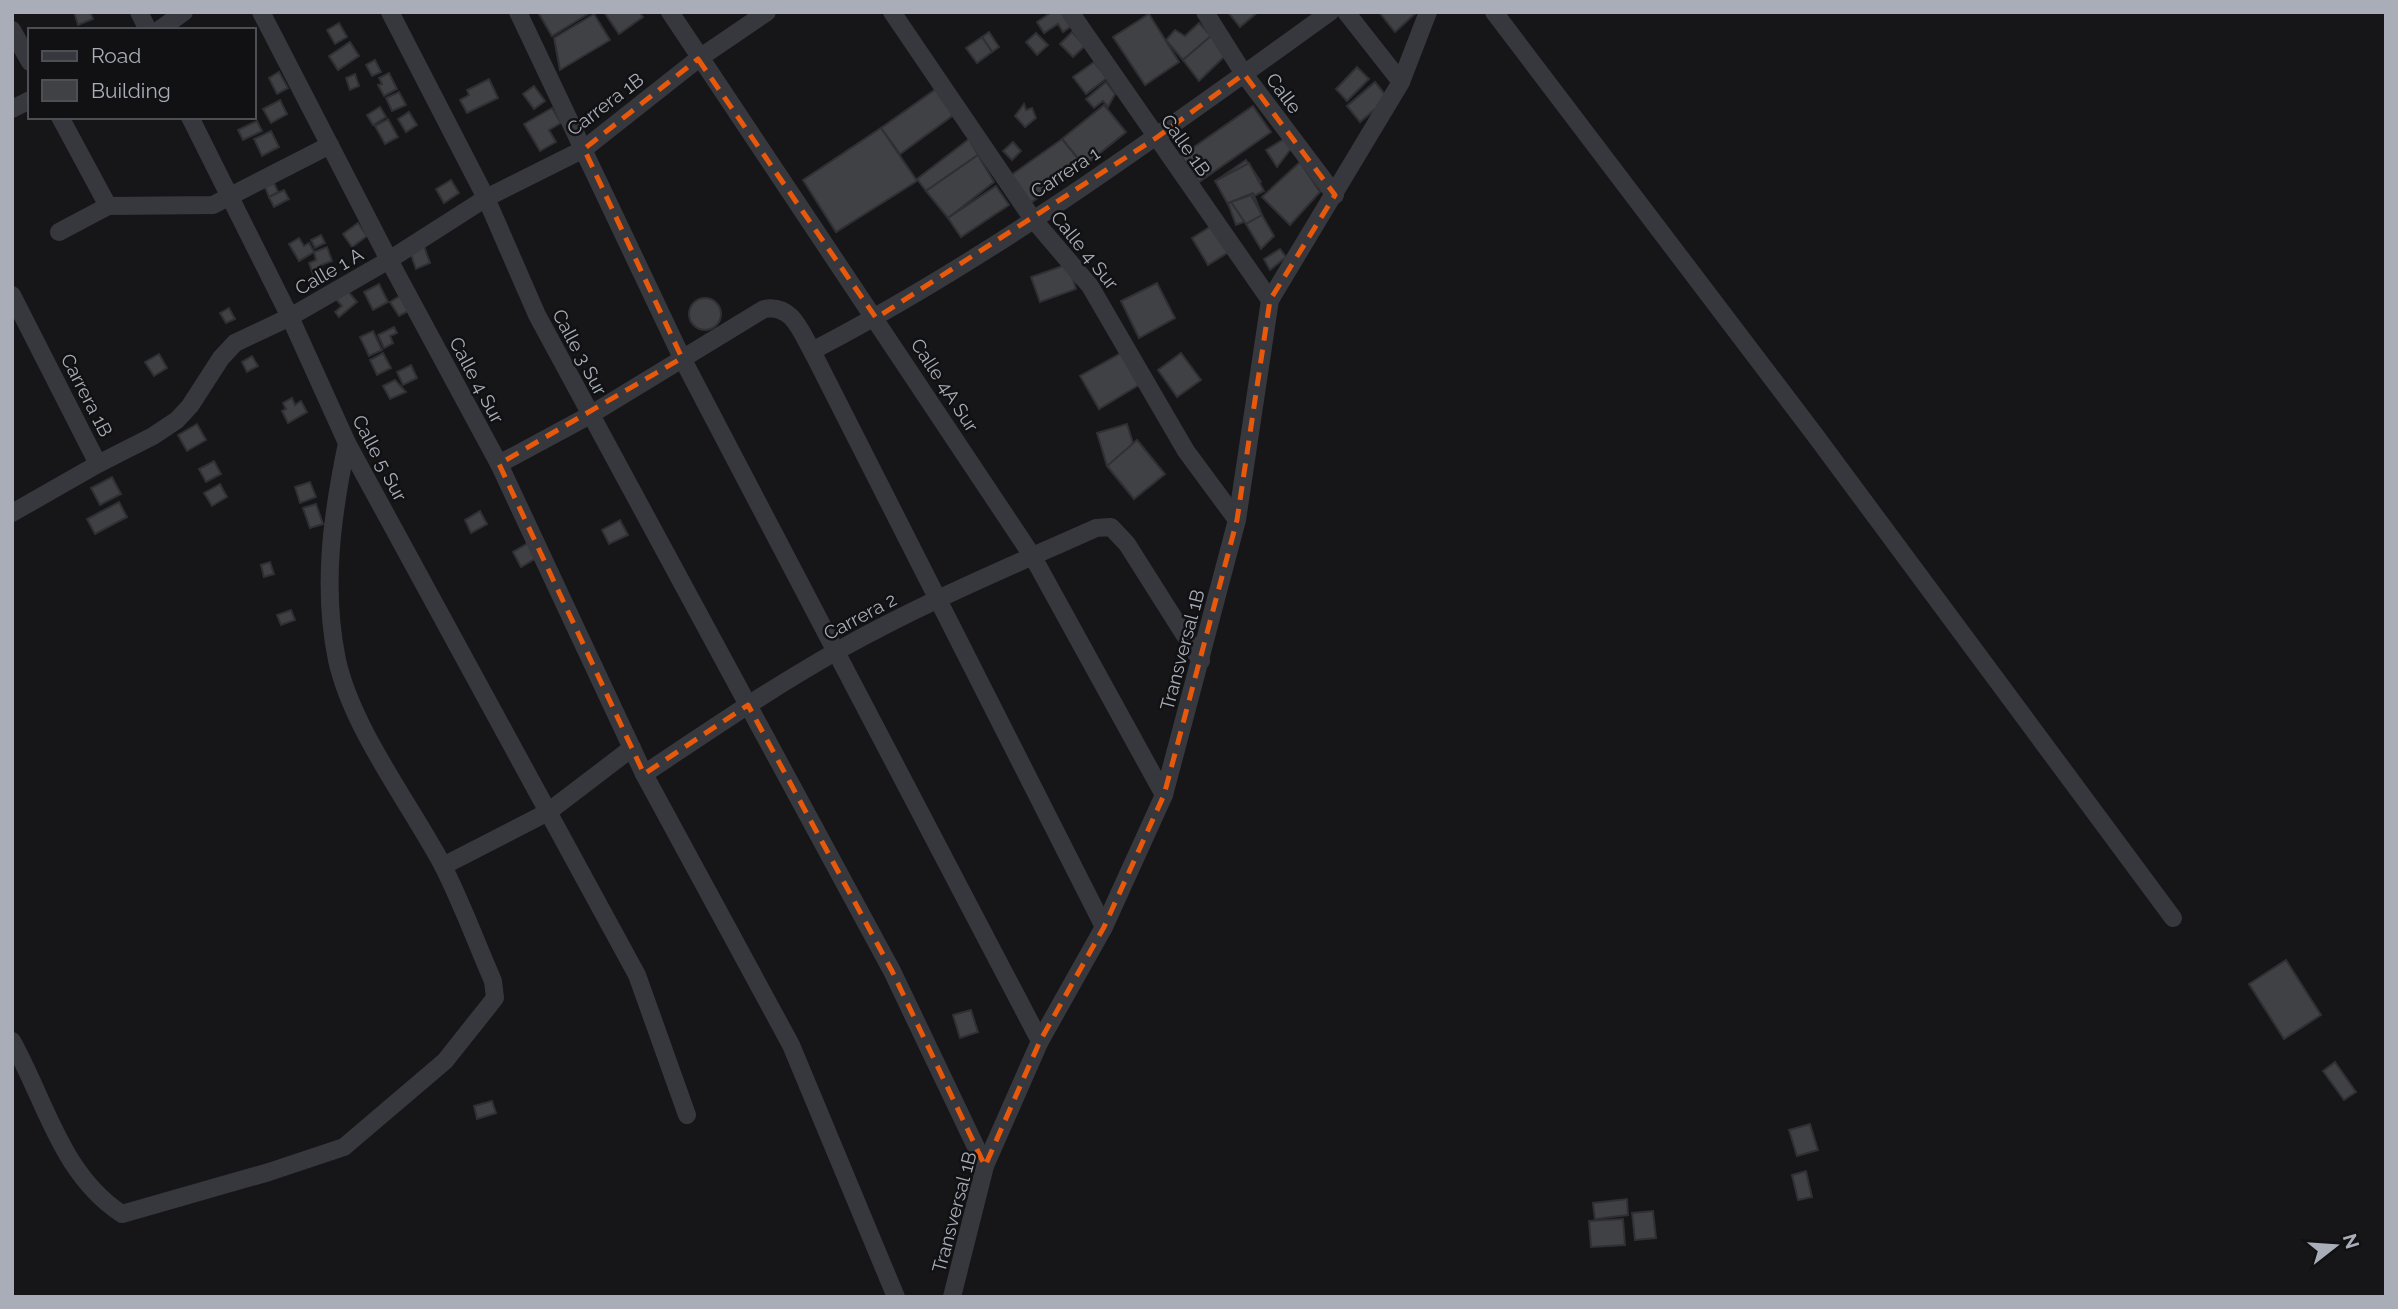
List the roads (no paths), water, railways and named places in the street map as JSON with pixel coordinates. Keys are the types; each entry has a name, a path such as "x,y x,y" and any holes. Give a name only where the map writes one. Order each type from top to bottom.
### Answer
{"street":[{"path":"139,12 147,28"},
{"path":"162,28 184,12"},
{"name":"Calle 4 Sur","path":"261,12 389,260 499,464 644,774 791,1045 896,1297"},
{"name":"Calle 3 Sur","path":"390,12 486,198 537,315 892,971 985,1166"},
{"path":"519,12 682,358 838,651 1040,1041"},
{"name":"Calle 4A Sur","path":"670,12 698,59 876,318 1033,557 1164,795"},
{"name":"Carrera 1B","path":"389,260 486,198 584,149 698,59 767,12"},
{"name":"Calle 4 Sur","path":"892,12 1032,218 1090,286 1186,451 1237,520"},
{"name":"Calle 1B","path":"1070,12 1269,300"},
{"name":"Calle","path":"1205,12 1244,74 1335,195"},
{"name":"Carrera 1","path":"812,351 876,318 1156,138 1330,12"},
{"path":"1346,12 1401,82"},
{"name":"Transversal 1B","path":"952,1297 985,1166 1040,1041 1104,927 1164,795 1237,520 1269,300 1401,82 1428,12"},
{"path":"1494,12 1815,435 2173,918"},
{"path":"12,30 28,58"},
{"path":"12,109 28,101"},
{"path":"61,119 108,206"},
{"name":"Calle 5 Sur","path":"191,119 229,200 290,317 347,443 637,975 687,1115"},
{"path":"59,232 108,206 196,207 229,200 330,145"},
{"name":"Calle 1 A","path":"98,464 153,436 177,420 190,406 234,343 290,317 389,260"},
{"name":"Carrera 1B","path":"12,295 98,464 12,513"},
{"path":"499,464 590,415 764,309 773,307 791,316 812,351 1104,927"},
{"path":"12,1041 71,1164 97,1198 122,1213 269,1172 344,1147 445,1061 495,998 493,981 443,866 350,703 337,659 328,585 334,506 347,443"},
{"name":"Carrera 2","path":"644,774 748,705 838,651 937,600 1096,528 1111,527 1127,544 1201,661"},
{"path":"443,866 548,812 632,748"}]}
